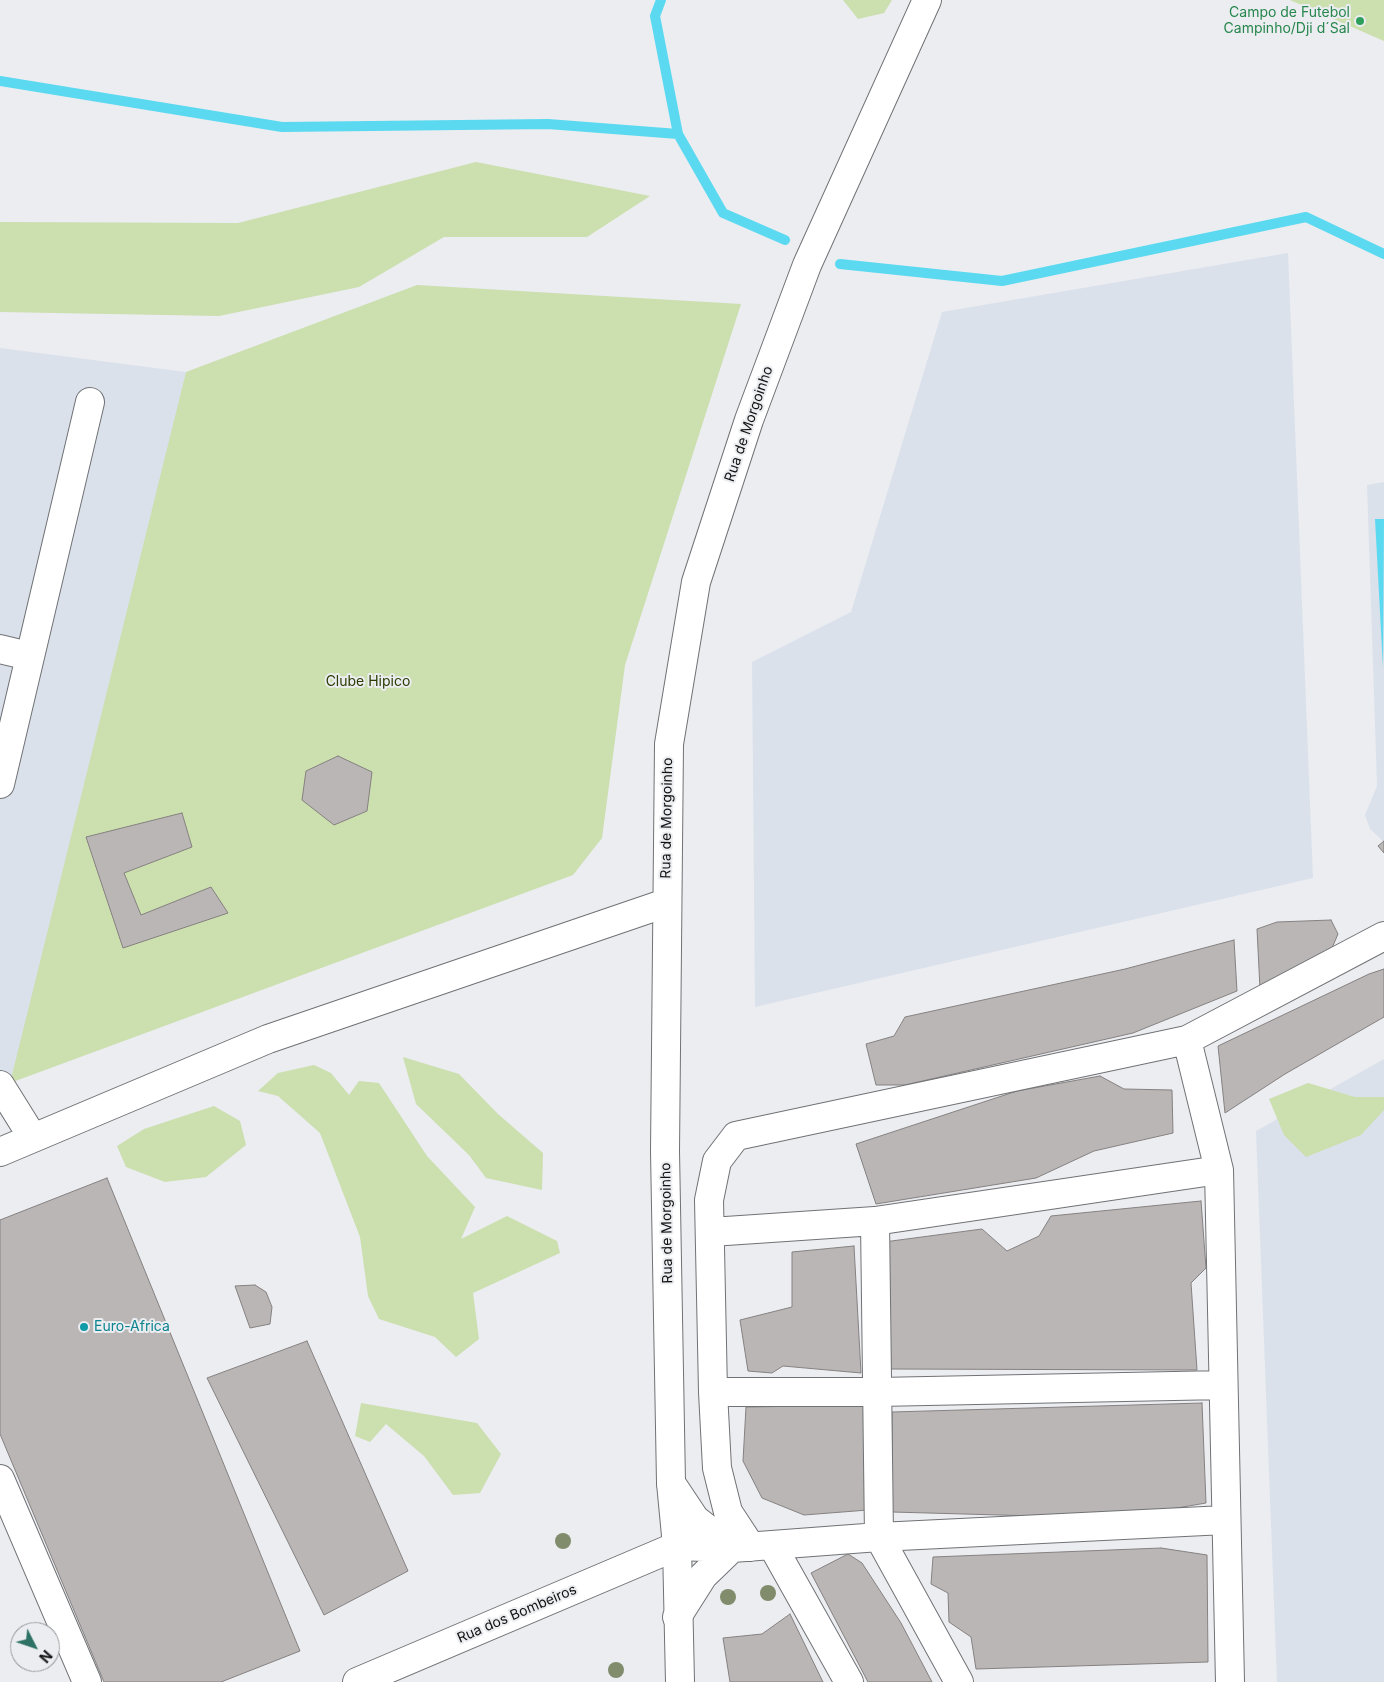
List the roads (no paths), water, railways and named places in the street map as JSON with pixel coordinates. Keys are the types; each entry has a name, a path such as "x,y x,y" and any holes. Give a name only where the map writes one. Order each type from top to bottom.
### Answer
{"street":[{"name":"Rua de Morgoinho","path":"680,1682 677,1546 671,1483 665,1151 668,744 696,582 749,420 806,265 927,0"},
{"path":"0,784 90,402"},
{"path":"0,649 29,656"},
{"path":"0,1152 268,1039 666,903"},
{"path":"849,1682 728,1512 717,1468 713,1392 712,1232 709,1200 717,1161 736,1136 1188,1040 1384,936"},
{"path":"1188,1040 1219,1170 1224,1520 1230,1682"},
{"path":"0,1085 33,1138"},
{"path":"712,1232 875,1221 1219,1170"},
{"path":"875,1221 879,1537 958,1682"},
{"path":"713,1392 878,1392 1223,1385"},
{"path":"0,1479 87,1682"},
{"path":"671,1483 695,1519 752,1547"},
{"path":"677,1546 752,1547 879,1537 1224,1520"},
{"name":"Rua dos Bombeiros","path":"356,1682 677,1546"},
{"path":"678,1617 703,1576 752,1547"}],"water":[{"path":"1375,519 1384,519 1383,668"}],"waterway":[{"path":"661,0 655,16 678,134 723,213 785,240"},
{"path":"0,81 282,127 548,124 678,134"},
{"path":"840,264 1002,281 1306,217 1384,254"}],"place":[{"name":"Campo de Futebol Campinho/Dji d´Sal","path":"1360,21"},
{"name":"Euro-Africa","path":"84,1327"}],"park label":[{"name":"Clube Hipico","path":"368,682"}]}
